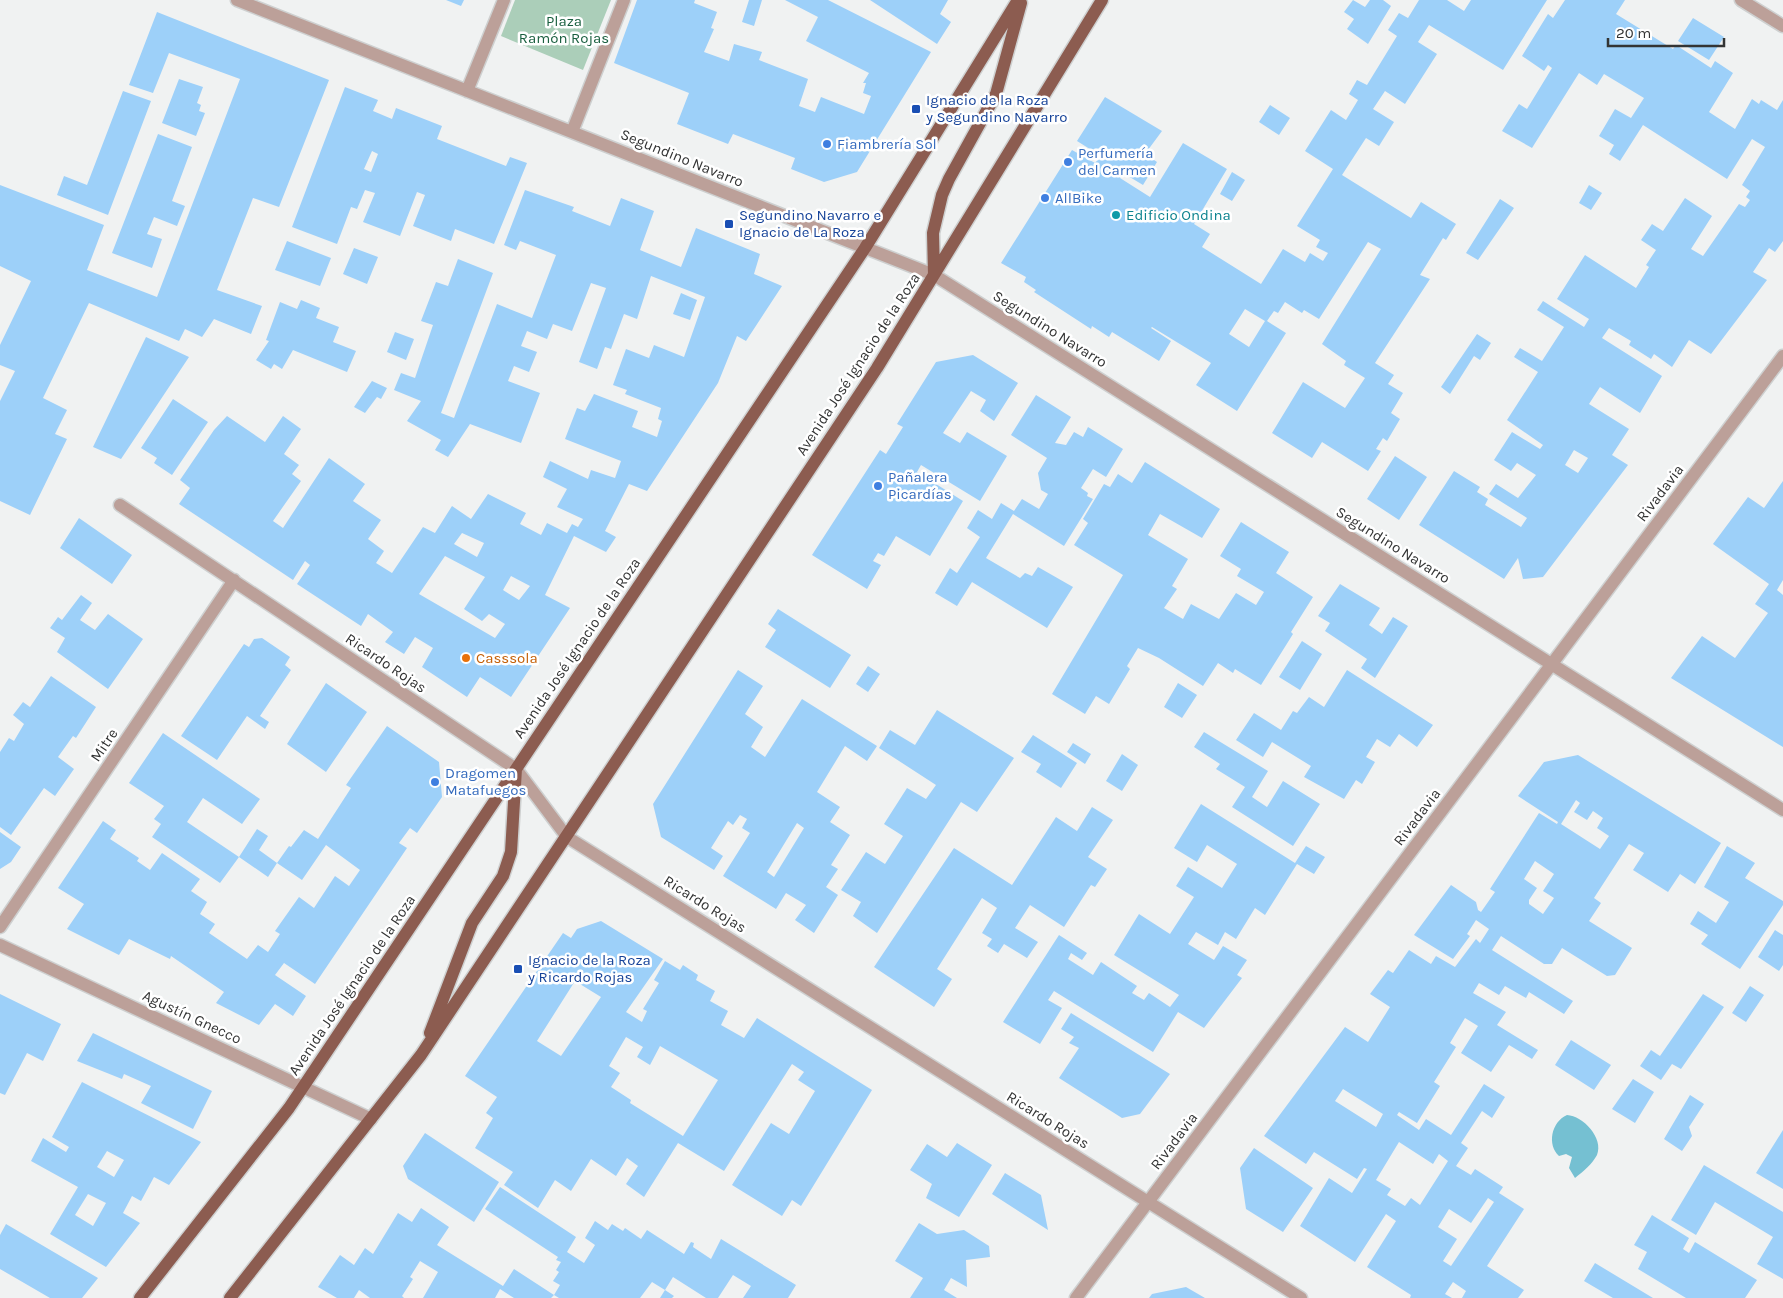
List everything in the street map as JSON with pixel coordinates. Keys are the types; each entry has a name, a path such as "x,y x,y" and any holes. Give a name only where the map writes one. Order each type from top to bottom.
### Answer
{"main road":[{"name":"Avenida José Ignacio de la Roza","path":"140,1298 303,1088 865,248 1018,0"},
{"path":"934,275 933,233 942,195 996,94 1022,0"},
{"name":"Avenida José Ignacio de la Roza","path":"230,1298 421,1055 877,368 1102,0"},
{"path":"421,1055 472,923 508,865 511,852 516,769"}],"street":[{"name":"Segundino Navarro","path":"237,0 934,275 1783,810"},
{"path":"467,91 504,0"},
{"path":"572,132 624,0"},
{"path":"1741,0 1783,26"},
{"name":"Rivadavia","path":"1076,1298 1783,356"},
{"name":"Ricardo Rojas","path":"120,505 516,769 567,837 1301,1298"},
{"name":"Mitre","path":"0,927 234,580"},
{"name":"Agustín Gnecco","path":"0,944 371,1119"}],"green space":[{"name":"Plaza Ramón Rojas","path":"515,0 611,0 583,70 501,36"}],"water":[{"path":"1567,1115 1579,1119 1591,1129 1598,1142 1597,1155 1585,1170 1575,1178 1569,1168 1572,1157 1566,1154 1559,1156 1555,1151 1552,1140 1552,1134 1557,1123"}],"building":[{"path":"446,0 464,0 461,6"},
{"path":"637,0 695,0 694,3 717,12 711,28 714,29 704,52 729,61 734,44 762,52 759,60 808,79 799,106 815,112 821,97 864,114 871,96 863,93 866,83 863,83 869,73 806,41 818,17 785,0 828,0 931,52 857,172 824,182 791,169 795,158 733,134 728,144 677,124 689,93 614,63"},
{"path":"749,0 762,0 754,26 742,22"},
{"path":"870,0 948,0 940,14 951,22 937,44"},
{"path":"1353,0 1365,7 1370,0 1383,0 1391,6 1368,44 1347,29 1354,19 1344,12"},
{"path":"1419,0 1447,0 1464,11 1471,0 1547,0 1503,70 1429,25 1418,42 1437,54 1405,104 1385,91 1373,109 1394,122 1379,146 1366,138 1342,175 1411,218 1421,202 1456,224 1446,240 1443,238 1420,275 1430,279 1375,363 1394,375 1388,384 1403,393 1391,413 1400,419 1387,441 1383,438 1376,449 1381,451 1368,471 1322,442 1312,458 1272,433 1303,382 1345,408 1365,378 1344,365 1346,361 1322,344 1381,249 1368,242 1319,319 1304,310 1302,313 1285,302 1278,313 1274,311 1267,321 1286,333 1237,411 1196,385 1211,363 1152,327 1171,341 1159,361 1112,332 1109,337 1092,326 1091,329 1034,292 1036,290 1024,282 1026,277 1001,263 1072,150 1095,163 1101,156 1077,141 1105,97 1162,131 1145,154 1157,162 1143,185 1123,173 1120,178 1150,197 1183,143 1227,169 1194,224 1210,234 1202,247 1261,284 1283,249 1305,262 1310,253 1323,261 1328,253 1316,247 1320,240 1297,226 1333,169 1305,151 1331,110 1346,120 1358,100 1349,94 1357,80 1367,85 1397,36 1388,30 1399,13 1408,18","holes":["1245,309 1265,321 1249,347 1229,334"]},
{"path":"1565,0 1625,0 1616,14 1673,49 1676,45 1711,68 1715,61 1733,73 1709,112 1735,129 1752,99 1759,104 1761,100 1777,110 1783,100 1783,241 1775,252 1769,248 1753,272 1767,280 1711,354 1689,340 1672,367 1654,354 1651,359 1629,345 1631,341 1609,328 1602,338 1662,376 1640,413 1600,387 1589,404 1629,429 1612,455 1628,465 1543,577 1523,579 1518,558 1504,579 1419,525 1454,471 1480,487 1477,492 1488,499 1485,505 1521,527 1527,518 1489,494 1496,484 1518,498 1536,475 1517,463 1511,471 1494,460 1512,432 1540,449 1543,445 1507,420 1538,372 1514,357 1520,348 1542,361 1564,327 1537,310 1543,301 1584,327 1589,319 1557,299 1585,255 1636,288 1649,267 1646,265 1656,250 1641,240 1652,224 1663,231 1685,198 1712,216 1691,249 1703,256 1739,204 1745,207 1750,200 1746,197 1750,191 1742,185 1765,147 1752,139 1727,179 1643,125 1620,161 1609,154 1614,145 1599,136 1615,109 1631,118 1644,98 1604,74 1597,85 1579,73 1532,148 1502,131 1519,104 1527,109 1552,68 1548,65 1544,71 1522,56 1548,14 1553,18","holes":["1574,450 1588,458 1578,473 1565,465"]},
{"path":"157,12 329,80 279,207 253,198 217,290 262,306 251,334 214,319 202,337 185,329 179,341 89,303 43,398 67,410 55,434 67,439 30,515 0,501 0,401 15,371 0,365 0,345 31,281 0,266 0,185 104,225 87,270 157,297 240,79 169,53 153,93 129,85"},
{"path":"1693,18 1724,37 1709,60 1678,41"},
{"path":"179,79 203,87 197,103 201,105 199,111 205,113 196,136 162,123"},
{"path":"345,87 378,100 373,111 392,119 396,108 442,126 437,139 506,166 510,157 527,163 494,244 455,229 451,241 413,226 425,195 417,192 400,236 363,222 375,193 365,190 357,209 351,207 337,244 292,227","holes":["372,151 378,154 371,172 364,169"]},
{"path":"123,91 151,101 108,215 57,195 64,176 87,185"},
{"path":"1270,105 1290,118 1279,135 1259,122"},
{"path":"158,134 192,147 172,201 185,206 177,226 154,217 147,234 162,239 152,268 112,253"},
{"path":"1232,172 1245,180 1232,201 1220,194"},
{"path":"1589,185 1602,193 1591,210 1579,203"},
{"path":"525,190 574,207 572,211 610,226 621,198 654,211 640,250 681,267 696,228 760,254 754,274 782,286 746,341 737,336 718,383 647,491 629,484 605,531 616,537 606,552 574,536 545,595 570,608 511,697 480,677 467,697 422,667 433,648 415,637 404,654 385,642 393,632 368,614 361,626 297,584 310,565 305,561 293,580 179,504 190,488 180,480 214,430 227,416 265,442 283,416 301,429 284,454 299,465 292,474 301,481 273,521 283,528 329,458 365,484 353,501 381,520 368,539 384,551 376,563 392,573 423,527 435,533 452,506 471,519 488,494 526,513 520,524 541,535 547,523 567,533 572,524 578,527 583,519 557,507 567,489 543,477 550,461 588,479 591,470 615,478 621,461 565,439 577,408 585,411 594,394 638,411 632,427 657,437 662,421 658,419 661,408 625,394 627,390 613,385 626,349 649,358 654,345 684,357 705,297 651,276 637,319 624,314 611,349 605,347 597,369 579,362 606,288 591,283 572,331 553,324 547,339 527,331 521,346 537,352 529,372 514,366 508,381 540,393 521,443 470,424 448,457 435,450 441,440 407,421 421,401 394,390 401,373 415,378 433,325 421,321 436,282 448,286 458,259 493,273 441,413 454,418 497,304 532,318 556,255 520,241 516,250 504,245","holes":["462,533 484,543 477,557 454,544","445,556 485,577 464,609 482,621 489,614 505,624 495,638 419,594","511,576 530,586 519,600 503,590"]},
{"path":"1500,199 1514,208 1478,260 1466,253"},
{"path":"287,241 331,258 320,286 275,270"},
{"path":"354,248 378,257 367,284 343,274"},
{"path":"681,293 697,300 690,320 673,314"},
{"path":"301,300 320,308 316,318 339,327 333,342 356,351 347,372 293,350 282,369 274,364 271,369 256,360 269,341 266,340 280,302 297,309"},
{"path":"395,332 414,339 406,360 387,352"},
{"path":"1477,334 1491,343 1480,360 1474,356 1450,394 1441,387"},
{"path":"146,337 189,357 121,459 93,447"},
{"path":"973,355 1018,383 994,421 980,411 986,400 971,391 943,433 960,443 967,432 1007,456 980,501 921,465 917,472 963,501 930,556 896,536 884,556 878,553 873,561 881,565 867,589 812,555 880,450 886,454 903,427 897,424 936,362"},
{"path":"372,381 387,388 381,399 377,397 365,413 354,407"},
{"path":"1036,395 1071,417 1055,443 1066,445 1074,432 1083,437 1088,427 1123,449 1106,477 1093,469 1081,488 1088,493 1087,496 1093,499 1064,546 1013,514 986,558 1020,578 1025,573 1032,576 1038,567 1073,587 1047,628 972,582 957,606 935,593 950,568 957,573 980,537 967,528 978,510 992,519 1001,503 1014,511 1022,499 1039,509 1048,494 1041,490 1038,473 1047,458 1011,435"},
{"path":"173,399 208,422 172,475 154,463 157,458 141,448"},
{"path":"1395,456 1427,477 1399,520 1367,499"},
{"path":"1145,462 1220,509 1202,538 1160,514 1148,535 1188,559 1172,586 1177,589 1164,608 1183,619 1191,604 1219,619 1236,593 1256,605 1264,592 1237,576 1241,569 1220,556 1241,522 1289,552 1276,573 1313,597 1291,632 1293,634 1261,685 1235,669 1233,673 1218,663 1203,686 1159,658 1138,648 1127,666 1130,669 1109,704 1096,696 1085,714 1052,694 1123,575 1074,545 1088,523 1083,519 1104,484 1110,487 1118,474 1132,483"},
{"path":"1783,481 1783,580 1777,590 1783,595 1783,747 1671,678 1702,636 1735,658 1768,613 1755,604 1769,584 1713,544 1748,497 1764,508"},
{"path":"79,518 132,555 112,584 60,548"},
{"path":"1340,584 1380,608 1369,625 1382,634 1393,617 1408,626 1375,678 1361,668 1367,659 1325,631 1330,623 1318,616"},
{"path":"81,595 92,603 80,620 95,630 108,614 143,639 108,689 57,652 65,638 50,628 58,617 62,620"},
{"path":"778,609 851,655 830,688 765,647 776,630 768,624"},
{"path":"262,638 290,657 285,665 291,670 260,716 269,722 265,729 247,716 217,760 181,736 244,644 249,647 254,639"},
{"path":"1302,641 1322,654 1300,690 1279,677"},
{"path":"868,666 880,674 868,692 856,684"},
{"path":"738,670 763,686 745,714 763,727 751,747 765,757 802,699 877,746 867,761 845,746 817,792 840,807 830,822 850,835 831,865 838,869 826,887 838,895 814,933 795,920 806,905 786,893 776,909 723,876 750,833 742,828 747,819 740,815 733,825 728,821 711,848 723,856 714,870 661,837 653,804","holes":["797,823 804,828 774,877 767,872"]},
{"path":"1347,670 1433,725 1417,747 1399,734 1390,747 1377,739 1366,757 1375,762 1362,784 1356,780 1344,799 1304,777 1311,766 1272,742 1263,757 1236,740 1254,713 1281,730 1293,711 1297,713 1309,697 1324,707"},
{"path":"51,676 96,707 76,738 73,736 58,757 74,769 55,796 44,788 11,835 0,827 0,752 9,738 14,741 24,724 13,715 23,702 30,707"},
{"path":"326,683 367,712 326,772 287,744"},
{"path":"1178,683 1197,695 1182,718 1164,707"},
{"path":"937,710 1014,758 977,812 961,802 877,933 853,916 861,902 841,890 866,852 885,864 903,836 884,824 907,788 926,799 936,785 879,748 890,730 915,745"},
{"path":"387,726 439,762 442,797 417,833 410,828 399,843 407,848 315,984 284,963 275,975 306,996 293,1016 275,1004 259,1025 216,1003 224,992 171,956 170,959 129,939 119,955 67,929 84,904 58,888 103,821 116,830 110,839 139,858 137,861 150,870 162,853 200,879 191,891 207,902 200,914 215,924 209,933 247,959 258,945 268,952 280,934 275,931 299,897 314,908 335,876 349,886 360,870 326,845 302,880 277,863 304,830 318,839 351,788 346,785"},
{"path":"1204,732 1268,771 1252,797 1267,807 1283,781 1320,804 1293,846 1232,807 1245,787 1216,769 1220,764 1194,747"},
{"path":"163,733 260,799 242,824 203,798 187,822 239,857 220,883 152,837 161,824 154,819 164,806 129,783"},
{"path":"1033,735 1077,763 1061,788 1036,772 1041,764 1021,752"},
{"path":"1073,743 1091,754 1085,764 1067,752"},
{"path":"1122,754 1138,765 1122,791 1106,781"},
{"path":"1578,755 1721,843 1695,884 1680,874 1668,892 1633,870 1644,853 1629,844 1594,898 1601,903 1589,921 1632,948 1615,975 1607,976 1562,948 1552,964 1544,964 1501,936 1492,950 1573,1001 1564,1014 1529,992 1526,998 1505,986 1499,995 1479,983 1473,993 1506,1012 1497,1025 1538,1050 1532,1059 1509,1045 1491,1072 1461,1053 1478,1026 1465,1018 1450,1043 1456,1047 1434,1082 1440,1086 1417,1123 1399,1112 1397,1115 1419,1130 1426,1119 1451,1135 1484,1084 1505,1097 1492,1118 1482,1111 1461,1143 1468,1148 1456,1166 1471,1175 1475,1169 1503,1187 1499,1193 1524,1209 1487,1266 1524,1290 1518,1298 1462,1298 1466,1291 1453,1282 1445,1294 1452,1298 1410,1298 1411,1295 1367,1267 1396,1221 1386,1214 1355,1262 1300,1226 1329,1178 1352,1193 1367,1169 1364,1168 1357,1179 1314,1152 1306,1164 1264,1136 1345,1027 1368,1042 1390,1007 1370,994 1388,970 1393,973 1409,950 1431,964 1436,956 1455,967 1476,939 1480,943 1489,929 1476,920 1467,934 1470,936 1453,959 1414,935 1451,885 1476,902 1478,910 1481,912 1495,892 1490,889 1539,813 1557,824 1558,822 1518,796 1544,762","holes":["1576,800 1580,803 1574,812 1587,820 1593,811 1603,818 1597,828 1609,836 1600,849 1561,824","1535,861 1554,874 1543,891 1554,898 1543,914 1529,904 1529,900 1537,888 1524,879","1343,1089 1383,1114 1376,1127 1335,1101","1399,1142 1433,1164 1439,1154 1448,1161 1420,1205 1411,1198 1405,1206 1387,1195 1391,1189 1376,1180","1488,1198 1494,1202 1451,1266 1443,1261 1457,1239 1438,1227 1449,1209 1471,1223"]},
{"path":"1201,804 1295,863 1306,846 1325,857 1314,874 1297,864 1265,915 1255,908 1236,939 1225,932 1218,945 1196,932 1188,944 1214,960 1223,946 1247,960 1237,975 1242,978 1204,1028 1178,1012 1153,1052 1054,991 1048,1000 1062,1008 1040,1044 1003,1022 1059,935 1087,953 1082,960 1071,953 1068,959 1093,975 1101,962 1137,986 1132,993 1144,1000 1149,993 1170,1007 1179,995 1114,955 1139,914 1170,934 1194,897 1176,886 1188,867 1222,888 1237,864 1207,845 1197,862 1174,848"},
{"path":"1092,807 1113,820 1088,857 1107,869 1095,887 1091,885 1064,927 1030,905 1015,928 1038,942 1027,958 1004,944 998,953 987,946 992,939 982,933 997,908 982,898 937,969 952,979 934,1007 874,967 954,848 1012,885 1056,817 1077,831"},
{"path":"257,829 268,836 259,850 277,863 268,877 239,857"},
{"path":"0,832 21,847 11,862 0,869"},
{"path":"1727,846 1755,863 1745,878 1783,901 1783,905 1740,969 1701,944 1708,935 1690,924 1698,911 1716,923 1729,902 1704,887"},
{"path":"601,921 663,959 626,1012 642,1022 647,1011 643,1009 659,983 654,980 665,961 680,970 683,965 698,975 696,980 715,991 710,1001 728,1011 721,1025 744,1038 757,1018 872,1090 801,1206 792,1200 782,1216 732,1185 771,1123 789,1134 815,1091 798,1080 804,1072 792,1064 724,1171 678,1143 644,1197 626,1184 638,1166 627,1158 616,1176 591,1159 571,1191 555,1180 538,1208 504,1185 513,1172 475,1148 493,1118 486,1113 497,1097 465,1076 563,933 571,938 577,929","holes":["575,981 601,997 561,1056 537,1041","626,1037 643,1047 637,1057 650,1065 660,1046 718,1080 683,1136 630,1103 631,1100 611,1087 620,1073 609,1066"]},
{"path":"1775,930 1783,935 1783,965 1779,971 1758,957"},
{"path":"1750,986 1764,995 1746,1022 1732,1013"},
{"path":"0,994 61,1024 43,1061 27,1053 5,1095 0,1093"},
{"path":"1703,994 1724,1007 1681,1069 1672,1064 1661,1080 1640,1066 1651,1050 1660,1056"},
{"path":"1071,1013 1170,1074 1140,1114 1122,1118 1059,1078 1079,1048 1069,1043 1074,1037 1061,1029"},
{"path":"93,1033 212,1091 193,1129 141,1103 151,1086 124,1074 122,1079 77,1061"},
{"path":"1571,1040 1611,1065 1594,1090 1555,1065"},
{"path":"1633,1079 1654,1092 1635,1123 1612,1109"},
{"path":"82,1082 201,1142 169,1185 154,1177 141,1201 132,1196 123,1213 140,1223 106,1267 50,1234 78,1187 31,1161 43,1138 66,1152 69,1147 52,1137","holes":["107,1151 124,1160 114,1177 97,1167","88,1194 106,1203 93,1226 75,1215"]},
{"path":"1690,1095 1704,1104 1689,1127 1692,1136 1682,1151 1664,1139"},
{"path":"1783,1130 1783,1189 1756,1173"},
{"path":"425,1133 499,1182 474,1222 408,1179 403,1166"},
{"path":"957,1143 992,1165 959,1217 926,1198 932,1184 910,1170 927,1144 947,1157"},
{"path":"1254,1148 1313,1188 1283,1232 1246,1209 1240,1168"},
{"path":"1704,1165 1783,1212 1783,1279 1757,1264 1773,1237 1715,1202 1696,1235 1671,1220"},
{"path":"1005,1173 1041,1195 1048,1230 992,1194"},
{"path":"500,1187 576,1237 567,1252 584,1263 595,1245 585,1238 595,1221 608,1230 612,1224 623,1231 625,1228 641,1239 647,1230 684,1254 691,1242 694,1243 693,1247 711,1259 721,1239 796,1285 788,1298 743,1298 751,1286 733,1275 718,1298 706,1298 673,1277 665,1290 652,1282 640,1298 559,1298 554,1295 560,1285 553,1281 559,1272 556,1270 561,1262 556,1260 558,1257 485,1209"},
{"path":"421,1208 449,1227 437,1245 503,1286 514,1269 554,1295 551,1298 514,1298 500,1289 495,1298 423,1298 438,1272 420,1261 410,1277 413,1279 402,1296 404,1298 370,1298 359,1290 354,1298 337,1298 318,1287 340,1255 354,1265 365,1248 373,1254 398,1213 412,1222"},
{"path":"1652,1215 1689,1238 1683,1249 1689,1253 1695,1242 1757,1280 1745,1298 1686,1298 1638,1269 1647,1252 1634,1245"},
{"path":"919,1223 937,1234 964,1230 989,1246 990,1257 966,1260 967,1287 951,1278 944,1290 957,1298 910,1298 923,1278 895,1261"},
{"path":"6,1224 98,1278 82,1298 50,1298 0,1269 0,1235"},
{"path":"1595,1263 1653,1298 1613,1298 1584,1281"},
{"path":"1186,1287 1205,1298 1149,1298 1152,1294"},
{"path":"665,1290 674,1296 672,1298 660,1298"}],"place":[{"name":"Ignacio de la Roza y Segundino Navarro","path":"916,109"},
{"name":"Fiambrería Sol","path":"827,144"},
{"name":"Perfumería del Carmen","path":"1068,162"},
{"name":"AllBike","path":"1045,198"},
{"name":"Edificio Ondina","path":"1116,215"},
{"name":"Segundino Navarro e Ignacio de La Roza","path":"729,224"},
{"name":"Pañalera Picardías","path":"878,486"},
{"name":"Casssola","path":"466,658"},
{"name":"Dragomen Matafuegos","path":"435,782"},
{"name":"Ignacio de la Roza y Ricardo Rojas","path":"518,969"}]}
